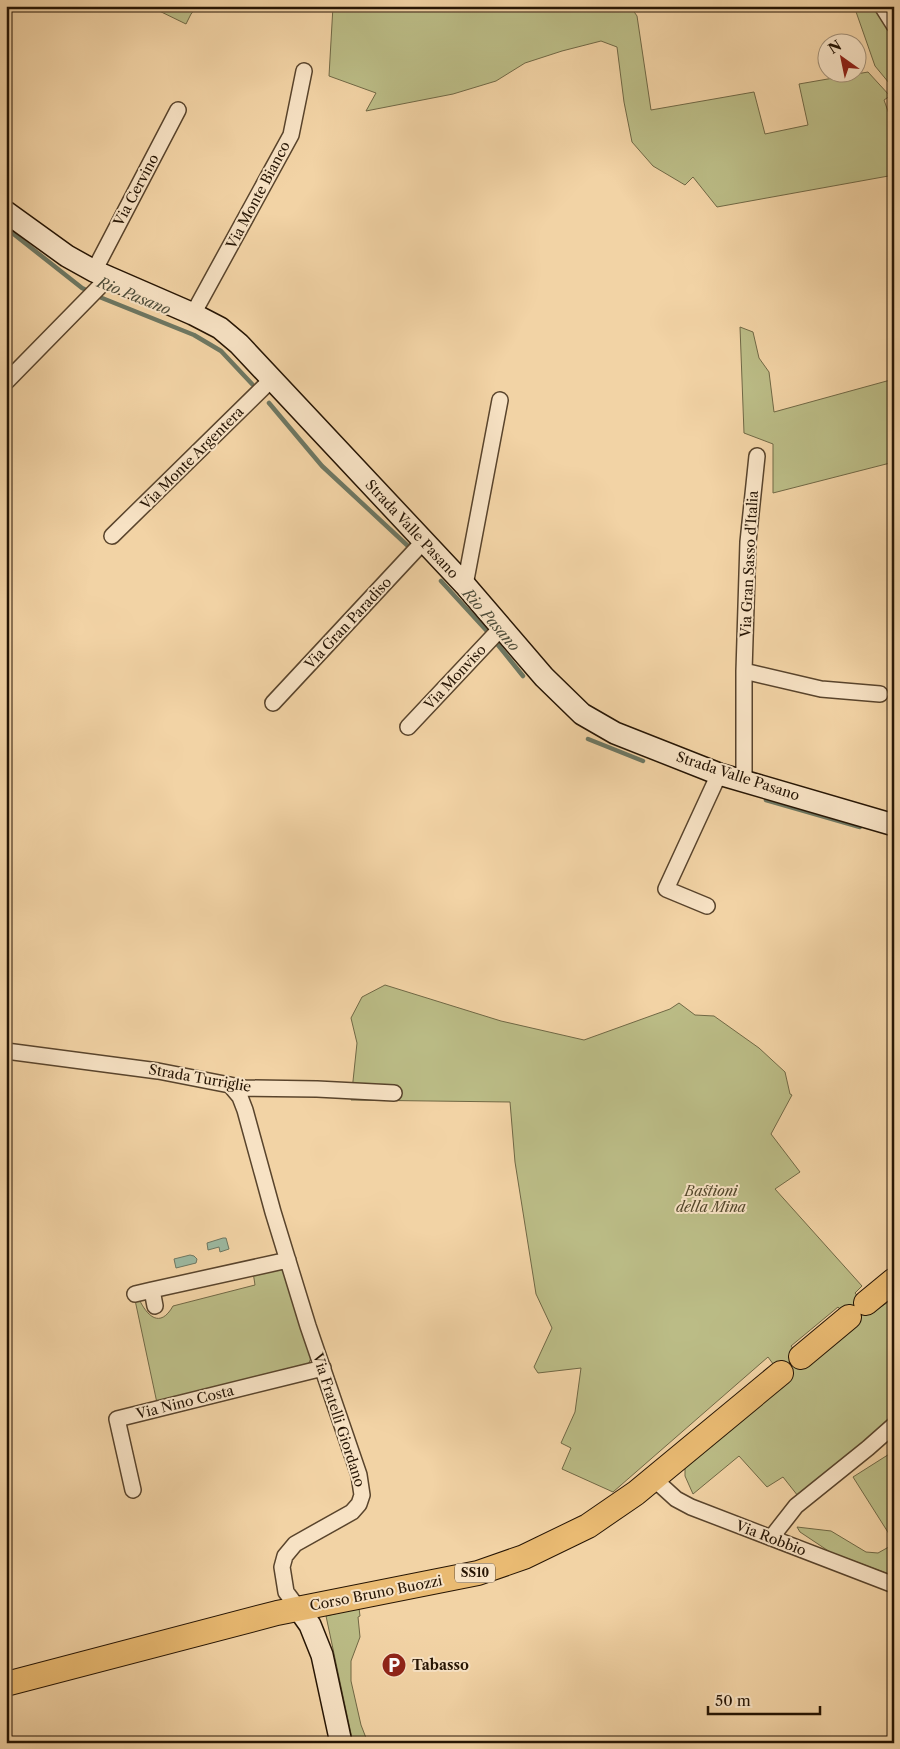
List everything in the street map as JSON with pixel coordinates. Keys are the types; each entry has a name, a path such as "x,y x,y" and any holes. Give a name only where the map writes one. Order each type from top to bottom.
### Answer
{"main road":[{"path":"801,1357 894,1280"},
{"name":"Corso Bruno Buozzi","path":"6,1684 298,1608 478,1572 524,1557 588,1526 654,1479 781,1373"}],"street":[{"path":"882,6 894,25"},
{"name":"Via Monte Bianco","path":"194,314 291,134 304,71"},
{"name":"Via Cervino","path":"6,382 83,305 100,279 178,110"},
{"name":"Strada Valle Pasano","path":"6,212 100,279 194,314 220,328 239,344 465,585 495,634 544,677 582,714 615,733 719,774 894,825"},
{"name":"Via Monte Argentera","path":"112,536 272,379"},
{"path":"465,585 500,400"},
{"name":"Via Gran Sasso d'Italia","path":"744,780 744,671 748,542 757,456"},
{"name":"Via Gran Paradiso","path":"273,703 423,542"},
{"name":"Via Monviso","path":"408,727 495,634"},
{"path":"744,671 821,689 880,694"},
{"path":"707,906 666,889 719,774"},
{"name":"Strada Turriglie","path":"6,1051 158,1071 245,1088 394,1093"},
{"name":"Via Fratelli Giordano","path":"230,1085 240,1097 245,1110 288,1260 359,1474 362,1495 359,1504 352,1512 295,1544 285,1556 282,1567 286,1592 310,1625 322,1655 341,1743"},
{"path":"135,1294 288,1260"},
{"path":"152,1290 155,1306"},
{"name":"Via Nino Costa","path":"132,1490 117,1419 323,1368"},
{"path":"771,1538 796,1506 894,1425"},
{"name":"Via Robbio","path":"654,1479 676,1499 894,1585"}],"green space":[{"path":"149,6 198,6 186,24"},
{"path":"333,6 630,6 637,16 651,110 754,92 765,134 808,125 799,84 818,81 868,82 868,72 890,96 884,100 894,128 894,175 717,207 693,177 685,185 653,166 632,142 624,102 617,47 601,41 525,63 496,81 453,94 366,111 376,93 329,76"},
{"path":"854,6 894,6 894,89 875,66 868,46 868,32 863,32"},
{"path":"740,327 753,332 759,358 769,372 774,412 894,379 894,462 773,493 773,444 744,433"},
{"name":"Bastioni della Mina","path":"385,985 501,1021 584,1040 670,1009 679,1003 695,1015 714,1016 759,1048 785,1072 790,1094 792,1095 771,1134 800,1172 775,1189 862,1286 855,1293 872,1313 894,1298 894,1415 876,1434 798,1496 783,1477 767,1487 739,1456 693,1494 685,1476 685,1467 787,1383 768,1357 613,1492 562,1469 571,1448 561,1443 575,1412 581,1368 538,1373 534,1367 552,1328 536,1294 515,1162 510,1102 351,1100 357,1043 351,1018 362,997","holes":["838,1307 855,1327 807,1367 791,1346"]},
{"path":"282,1265 312,1355 309,1363 304,1366 157,1403 135,1300 139,1299 150,1315 154,1318 159,1318 168,1313 173,1306 255,1285 253,1272"},
{"path":"894,1451 894,1535 891,1537 853,1477"},
{"path":"797,1527 831,1531 866,1552 878,1553 894,1544 894,1576 830,1552 800,1532"},
{"path":"359,1608 360,1637 351,1661 351,1681 361,1725 368,1743 353,1743 326,1616"}],"shaded area":[{"path":"226,1238 229,1249 220,1252 219,1247 208,1250 207,1243"},
{"path":"190,1255 197,1259 196,1263 176,1268 174,1259"}],"waterway":[{"name":"Rio Pasano","path":"6,228 82,288 194,335 221,351 252,384"},
{"name":"Rio Pasano","path":"269,403 322,466 408,546"},
{"name":"Rio Pasano","path":"441,581 486,630 523,676"},
{"name":"Rio Pasano","path":"588,739 643,761"},
{"name":"Rio Pasano","path":"766,800 860,827"}],"place":[{"name":"Tabasso","path":"394,1665"}]}
